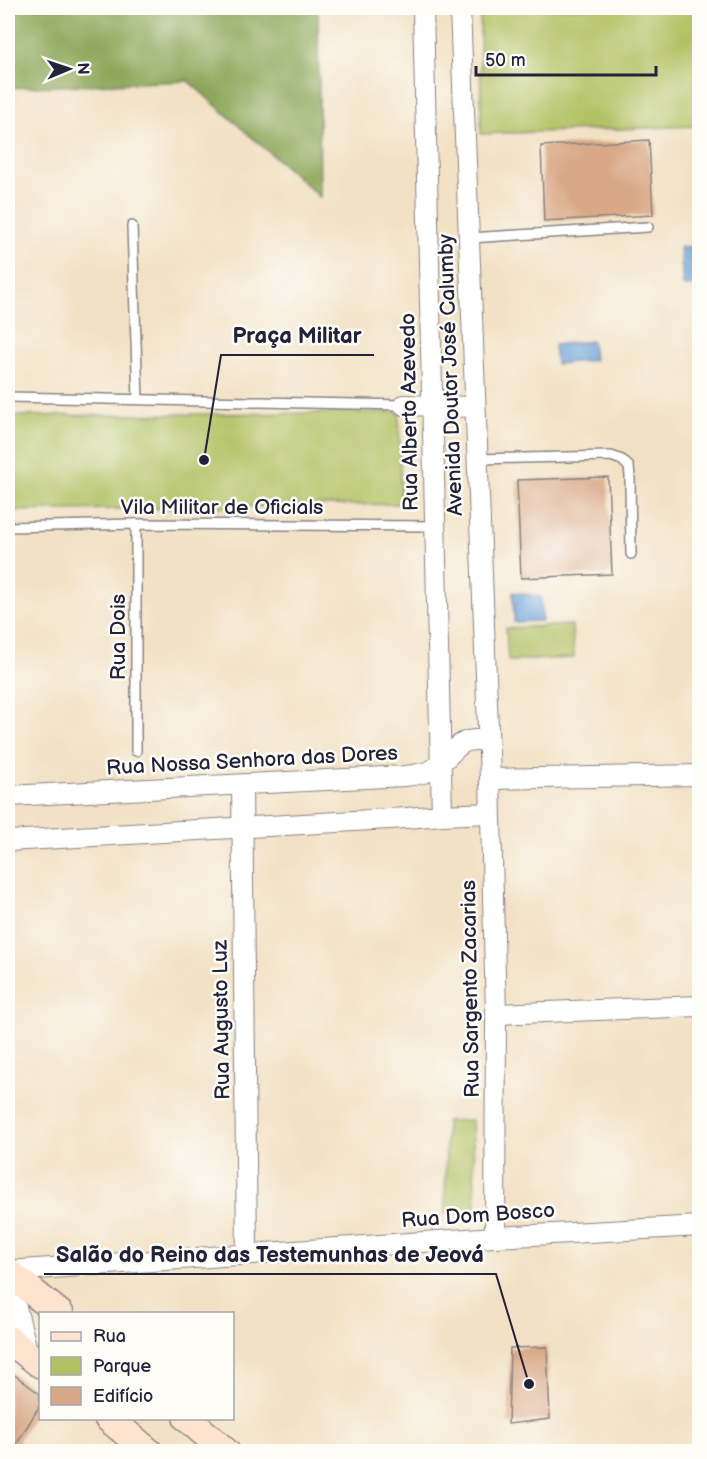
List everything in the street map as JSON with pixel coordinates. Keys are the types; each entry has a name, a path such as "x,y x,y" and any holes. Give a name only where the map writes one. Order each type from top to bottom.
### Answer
{"main road":[{"path":"8,1273 57,1312"},
{"path":"109,1420 149,1452"},
{"path":"188,1420 226,1452"}],"street":[{"name":"Rua Alberto Azevedo","path":"423,8 442,815"},
{"name":"Avenida Doutor José Calumby","path":"460,8 488,741"},
{"path":"404,405 476,406"},
{"name":"Rua Nossa Senhora das Dores","path":"8,796 405,776 432,770 463,742 488,741"},
{"name":"Rua Sargento Zacarias","path":"488,741 496,1014 495,1237"},
{"path":"490,779 699,775"},
{"name":"Rua Augusto Luz","path":"242,785 247,1254"},
{"path":"8,841 490,813"},
{"path":"496,1014 699,1006"},
{"name":"Rua Dom Bosco","path":"8,1273 495,1237 699,1226"},
{"path":"8,1273 25,1352"}],"lane":[{"path":"132,226 138,399"},
{"path":"469,238 648,227"},
{"path":"8,397 404,405"},
{"path":"478,459 611,456 622,460 629,467 630,476 631,554"},
{"name":"Vila Militar de Oficials","path":"8,527 136,524 436,526"},
{"name":"Rua Dois","path":"136,524 136,751"}],"green space":[{"path":"8,8 318,8 320,197 188,81 8,88"},
{"path":"480,8 699,8 699,126 481,134"},
{"path":"399,412 401,504 8,511 8,416"},
{"path":"572,625 574,658 508,661 506,628"},
{"path":"472,1120 476,1211 445,1213 446,1121"}],"water":[{"path":"699,246 699,285 683,286 680,247"},
{"path":"592,341 594,360 556,364 554,345"},
{"path":"513,592 541,597 542,621 514,622"}],"building":[{"path":"649,140 653,215 544,221 541,146"},
{"path":"608,477 612,574 521,578 517,480"},
{"path":"547,1347 550,1419 508,1424 510,1348"},
{"path":"8,1370 39,1393 39,1407 12,1452 8,1452"}],"place":[{"name":"Praça Militar","path":"204,460"},
{"name":"Salão do Reino das Testemunhas de Jeová","path":"529,1384"}]}
